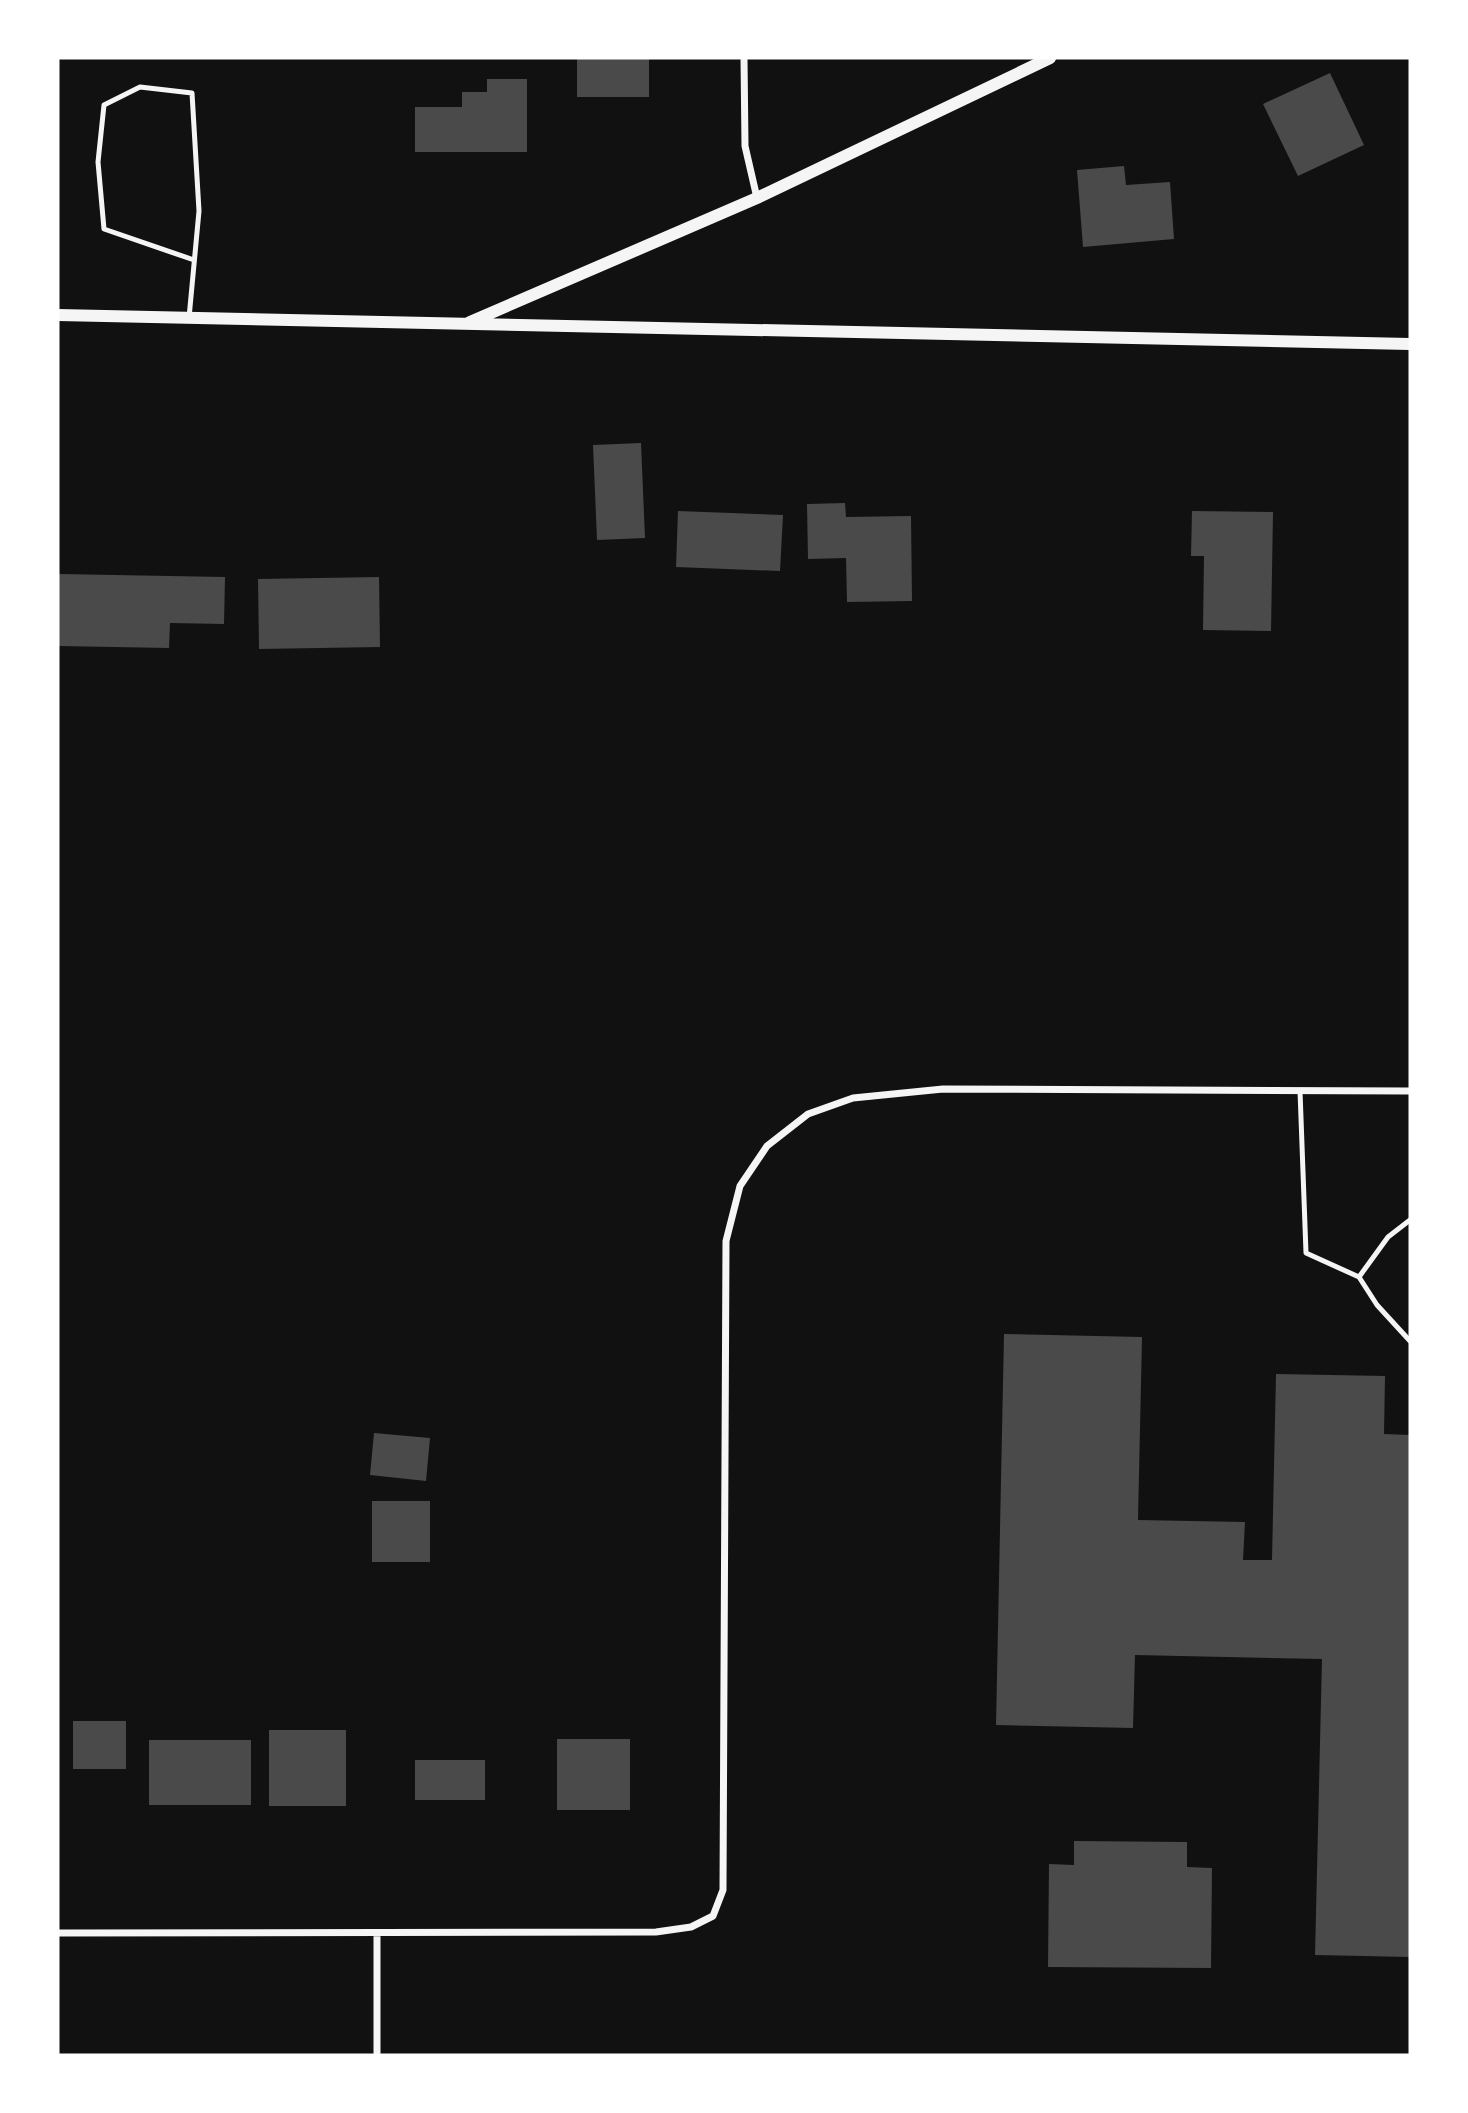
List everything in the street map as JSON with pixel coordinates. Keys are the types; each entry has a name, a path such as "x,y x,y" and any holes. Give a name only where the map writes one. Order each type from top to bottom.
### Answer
{"street":[{"path":"744,58 745,146 757,198"},
{"path":"466,323 757,198 1050,58"},
{"path":"58,315 1410,344"},
{"path":"58,1933 656,1932 691,1927 713,1916 723,1889 726,1241 740,1186 767,1146 808,1114 866,1097 943,1089 1410,1091"},
{"path":"377,1933 377,2055"}],"lane":[{"path":"189,318 199,211 192,93 140,87 104,105 98,162 104,229 194,260"},
{"path":"1300,1091 1306,1253 1359,1277 1377,1305 1410,1341"},
{"path":"1359,1277 1388,1237 1410,1220"}],"building":[{"path":"577,58 649,58 649,97 577,97"},
{"path":"1330,73 1364,145 1298,176 1263,104"},
{"path":"487,79 527,79 527,152 415,152 415,107 462,107 462,92 487,92"},
{"path":"1124,166 1126,185 1170,182 1174,239 1083,247 1077,170"},
{"path":"641,443 645,538 597,540 593,445"},
{"path":"845,503 846,517 911,516 912,601 847,602 846,558 808,559 807,504"},
{"path":"678,511 783,515 780,571 676,567"},
{"path":"1192,511 1273,512 1271,631 1203,630 1204,556 1191,556"},
{"path":"58,574 225,577 224,624 170,623 169,648 58,646"},
{"path":"379,577 380,647 259,649 258,579"},
{"path":"1004,1334 1142,1337 1138,1520 1245,1522 1243,1560 1272,1560 1276,1374 1385,1376 1384,1434 1410,1435 1410,1957 1315,1955 1322,1659 1135,1655 1133,1728 996,1725"},
{"path":"374,1433 430,1438 426,1481 370,1475"},
{"path":"372,1501 430,1501 430,1562 372,1562"},
{"path":"73,1721 126,1721 126,1769 73,1769"},
{"path":"269,1730 346,1730 346,1806 269,1806"},
{"path":"557,1739 630,1739 630,1810 557,1810"},
{"path":"149,1740 251,1740 251,1805 149,1805"},
{"path":"415,1760 485,1760 485,1800 415,1800"},
{"path":"1074,1841 1187,1842 1187,1867 1212,1868 1211,1968 1048,1967 1049,1864 1074,1865"}]}
